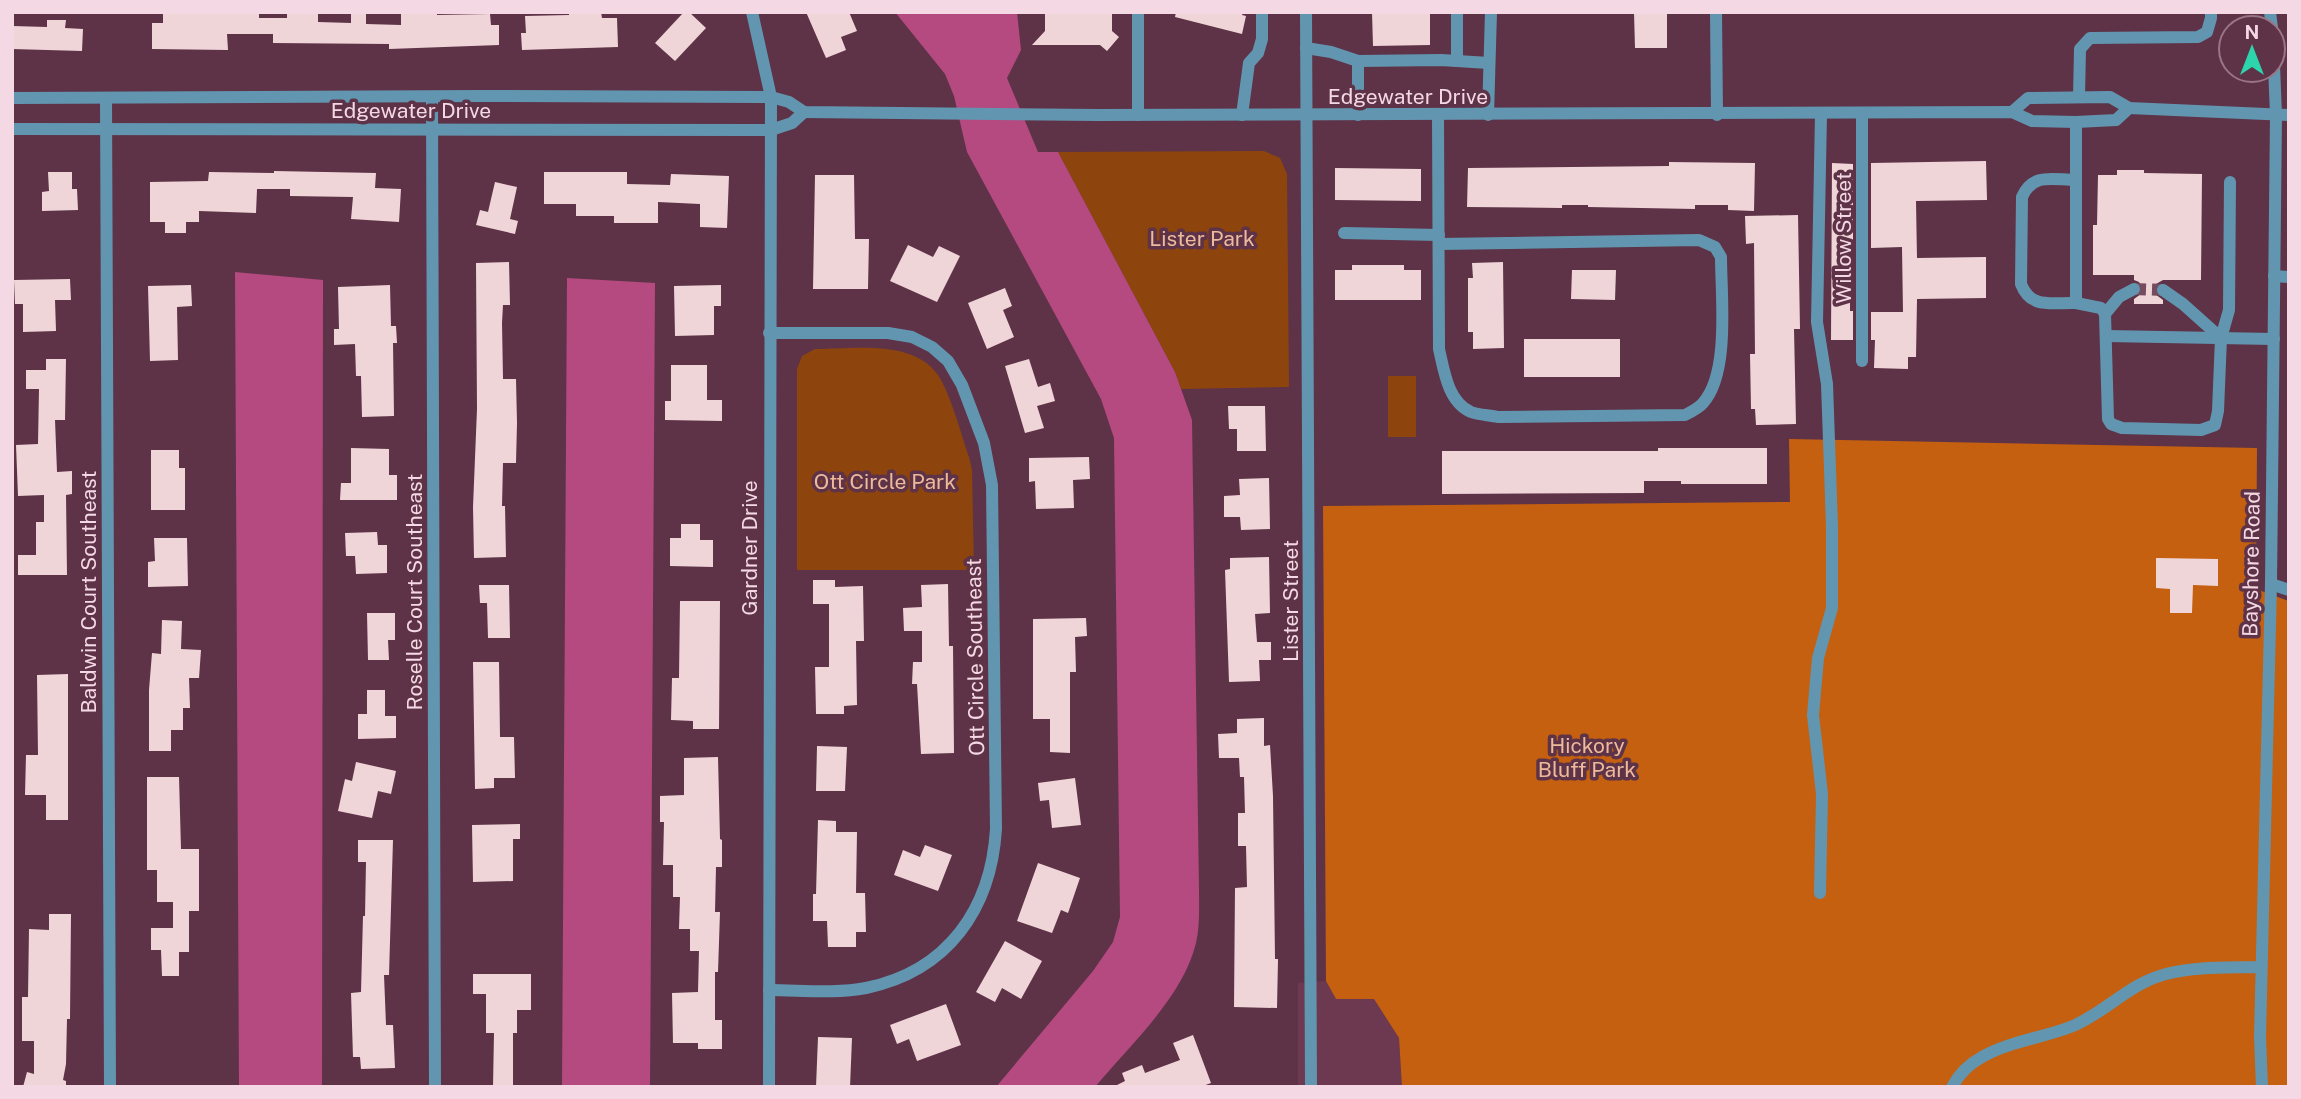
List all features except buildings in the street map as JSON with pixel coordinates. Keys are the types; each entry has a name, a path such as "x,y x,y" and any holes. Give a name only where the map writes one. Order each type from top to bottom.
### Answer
{"street":[{"name":"Gardner Drive","path":"752,12 771,97 769,1087"},
{"path":"1138,12 1139,115"},
{"path":"1242,115 1249,63 1258,53 1262,39 1262,12"},
{"name":"Lister Street","path":"1306,12 1311,1087"},
{"path":"1457,12 1457,61"},
{"path":"1488,115 1491,12"},
{"path":"1716,12 1717,115"},
{"path":"2079,97 2080,49 2091,38 2198,37 2207,32 2211,12"},
{"path":"1306,48 1331,52 1358,61 1489,63"},
{"path":"1358,61 1358,115"},
{"name":"Bayshore Road","path":"2262,1087 2261,967 2271,584 2275,219 2283,115 2279,84"},
{"name":"Edgewater Drive","path":"12,98 771,97 789,102 804,112 1717,115 2012,112 2032,121 2076,122 2116,120 2129,108"},
{"name":"Edgewater Drive","path":"2012,112 2028,98 2110,97 2129,108 2283,115"},
{"name":"Baldwin Court Southeast","path":"106,98 110,1087"},
{"name":"Roselle Court Southeast","path":"432,98 435,1087"},
{"name":"Edgewater Drive","path":"12,129 771,130 792,123 804,112"},
{"path":"1820,892 1822,794 1813,715 1818,658 1832,608 1827,384 1817,322 1821,114"},
{"name":"Willow Street","path":"1862,114 1862,361"},
{"path":"1344,233 1439,239 1699,240 1715,247 1721,257 1721,358 1715,384 1703,404 1685,415 1498,417 1472,412 1457,403 1445,376 1439,349 1439,239 1438,115"},
{"path":"2076,122 2076,303"},
{"path":"2076,180 2034,180 2027,185 2022,197 2021,284 2025,296 2040,302 2076,303 2101,309 2105,314 2108,419 2111,424 2122,428 2201,430 2214,425 2218,411 2221,338 2229,310 2230,182"},
{"path":"2275,219 2289,219"},
{"path":"2274,276 2289,277"},
{"path":"2105,314 2119,297 2134,289"},
{"path":"2163,290 2221,338"},
{"name":"Ott Circle Southeast","path":"769,333 888,333 912,337 932,346 948,361 962,385 984,443 992,485 996,830 989,879 980,902 951,942 932,959 888,982 864,988 769,990"},
{"path":"2106,335 2274,339"},
{"path":"2271,584 2289,590"},
{"path":"1952,1087 1958,1076 1984,1055 2074,1025 2151,979 2202,968 2261,967"}],"shaded area":[{"path":"895,12 1017,12 1021,50 1007,78 1038,152 1058,152 1175,372 1192,420 1199,889 1197,937 1189,963 1168,1001 1095,1087 996,1087 1093,971 1113,942 1120,917 1114,438 1101,399 967,152 954,96 945,74"},
{"path":"235,272 323,280 322,1087 239,1087"},
{"path":"567,278 655,283 650,1087 562,1087"},
{"path":"1326,981 1336,999 1374,999 1399,1038 1402,1087 1298,1087 1298,983"}],"green space":[{"name":"Lister Park","path":"1264,151 1280,158 1287,174 1289,387 1181,389 1175,372 1058,152"},
{"name":"Ott Circle Park","path":"881,348 898,351 914,356 938,375 951,404 972,470 974,570 797,570 797,369 802,356 815,349"},
{"path":"1388,376 1416,376 1416,437 1388,437"},
{"name":"Hickory Bluff Park","path":"1789,439 2257,448 2256,589 2289,601 2287,1087 1402,1087 1399,1038 1374,999 1336,999 1326,981 1323,506 1790,502"}],"tunnel":[{"path":"2134,289 2163,290"}]}
